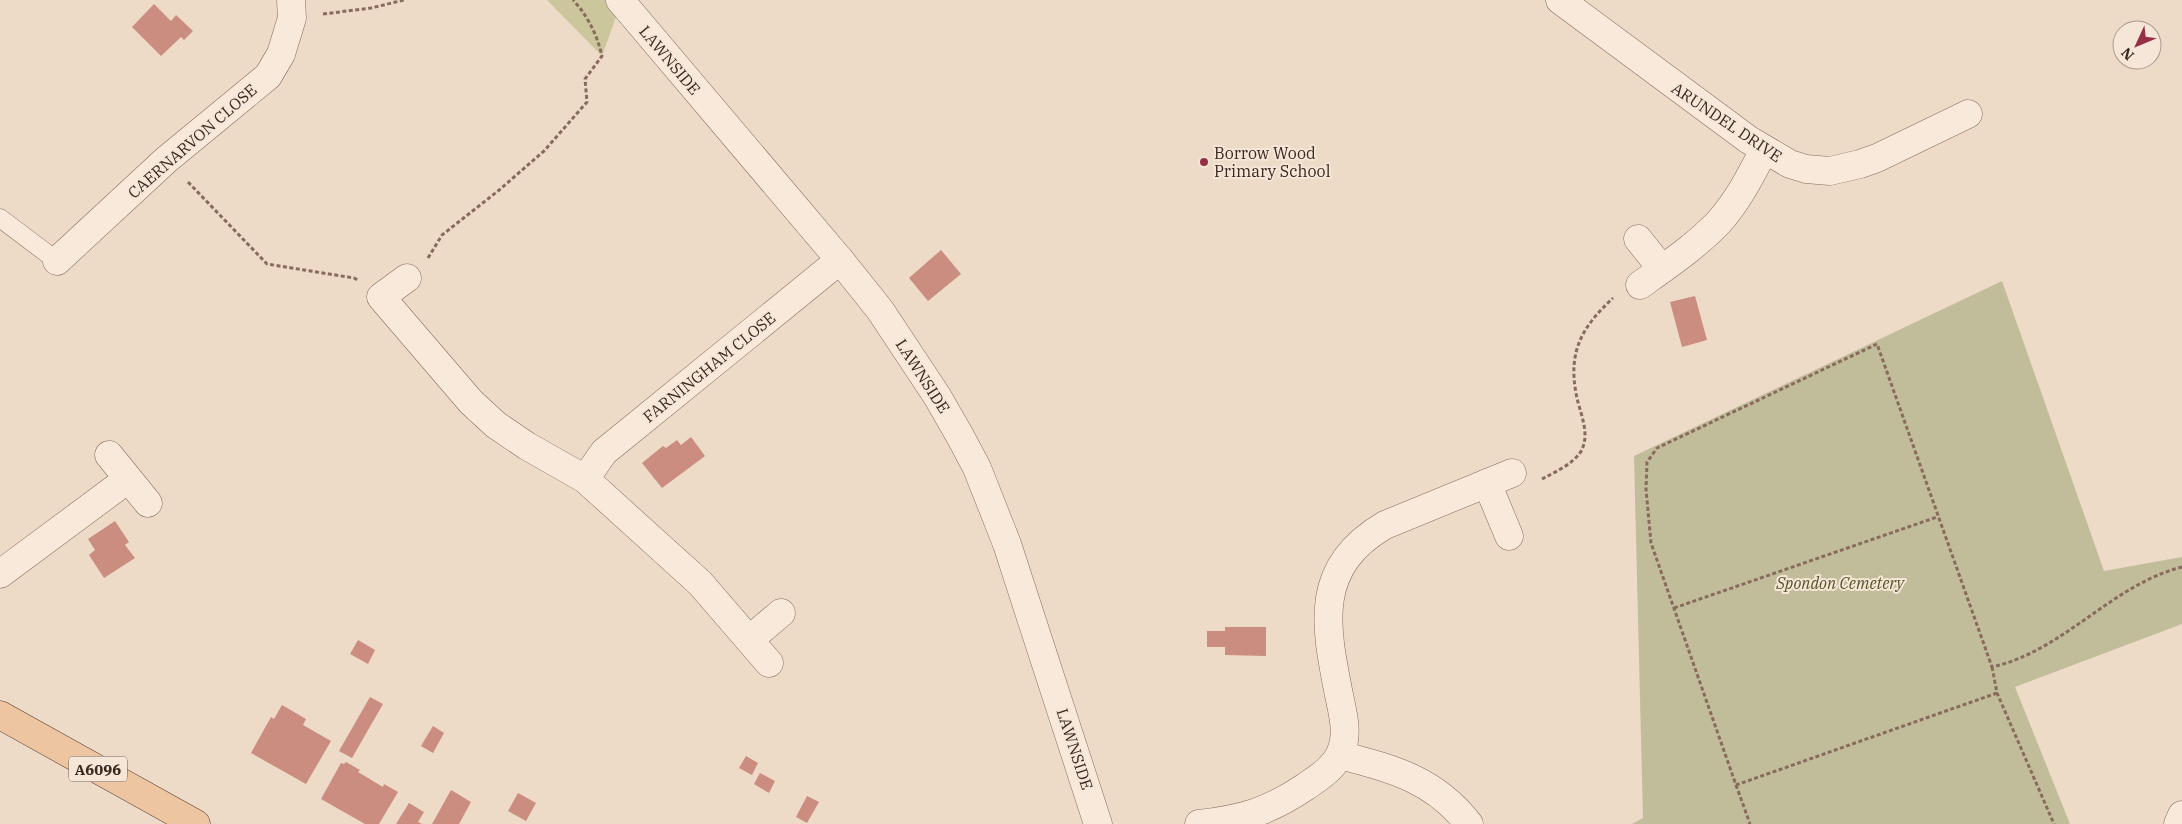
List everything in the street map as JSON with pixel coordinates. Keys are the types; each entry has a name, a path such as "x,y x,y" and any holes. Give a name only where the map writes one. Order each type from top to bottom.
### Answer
{"main road":[{"name":"A6096","path":"0,715 196,824"}],"street":[{"name":"LAWNSIDE","path":"620,0 880,310 960,436 977,468 1007,544 1098,824"},
{"name":"ARUNDEL DRIVE","path":"1560,0 1692,100 1764,150 1790,164 1806,169 1830,171 1877,158 1968,114"},
{"name":"CAERNARVON CLOSE","path":"57,261 166,160 268,76 281,54 292,9"},
{"path":"1640,285 1719,222 1742,189 1764,150"},
{"path":"1638,239 1662,269"},
{"name":"FARNINGHAM CLOSE","path":"585,479 604,452 840,260"},
{"path":"407,278 381,297 471,402 496,425 527,446 585,479 700,582 769,663"},
{"path":"109,455 148,503"},
{"path":"1199,824 1246,817 1266,809 1290,797 1319,778 1340,756 1345,734 1328,618 1329,594 1334,580 1353,551 1371,533 1418,510 1499,478 1508,536"},
{"path":"0,574 128,479"},
{"path":"749,640 781,613"},
{"path":"1340,756 1388,768 1420,781 1443,796 1469,824"},
{"path":"2178,824 2182,815"}],"lane":[{"path":"0,218 57,261"}],"path":[{"path":"292,9 371,8 404,0"},
{"path":"407,278 425,262 442,235 498,191 544,151 587,102 585,79 602,56 598,39 583,11 573,0"},
{"path":"166,160 267,264 354,278 381,297"},
{"path":"1499,478 1531,467 1535,482 1566,465 1580,452 1585,433 1574,380 1576,357 1584,330 1594,316 1622,290 1640,285"},
{"path":"1750,824 1651,543 1646,489 1647,462 1657,448 1877,344 1992,667 1997,693 2054,824"},
{"path":"1674,608 1937,516"},
{"path":"1992,667 2006,664 2034,652 2132,589 2168,570 2182,567"},
{"path":"1736,785 1997,693"}],"shaded area":[{"path":"547,0 605,0 616,17 602,56"}],"green space":[{"name":"Spondon Cemetery","path":"2002,281 2104,571 2182,557 2182,624 2015,687 2070,824 1632,824 1643,818 1634,456"}],"building":[{"path":"154,4 171,21 176,15 193,31 184,40 181,37 161,56 132,27"},
{"path":"941,250 961,274 928,301 909,278"},
{"path":"1695,296 1707,340 1682,347 1670,302"},
{"path":"691,437 705,456 662,488 642,463 663,446 666,448 677,440 681,445"},
{"path":"115,521 129,542 125,545 135,558 104,578 89,555 95,550 88,539"},
{"path":"1225,627 1266,627 1266,656 1225,655 1225,647 1207,647 1207,631 1225,631"},
{"path":"358,640 375,650 368,664 350,654"},
{"path":"370,697 383,704 352,758 339,751"},
{"path":"282,705 306,719 303,725 331,741 306,784 251,753 271,717 274,719"},
{"path":"433,726 444,733 433,753 421,746"},
{"path":"746,756 758,763 752,775 739,768"},
{"path":"346,762 360,770 358,772 383,787 384,784 398,792 379,824 365,824 321,799 341,763 344,764"},
{"path":"760,773 775,781 769,793 754,784"},
{"path":"451,790 471,802 459,824 432,824"},
{"path":"518,793 536,803 526,821 508,811"},
{"path":"807,796 819,802 807,823 796,817"},
{"path":"409,803 424,812 418,822 422,824 396,824"}],"place":[{"name":"Borrow Wood Primary School","path":"1204,162"}]}
